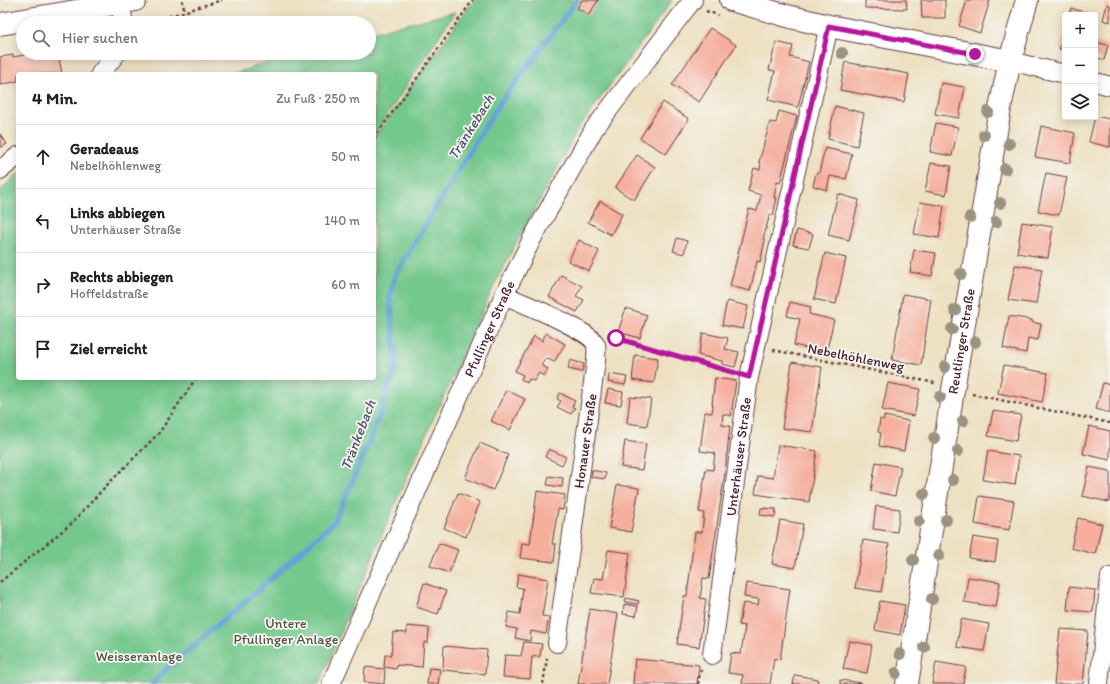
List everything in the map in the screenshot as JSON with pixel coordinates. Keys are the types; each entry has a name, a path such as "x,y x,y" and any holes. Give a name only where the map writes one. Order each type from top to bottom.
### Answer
{"street":[{"name":"Pfullinger Straße","path":"331,684 504,295 533,237 594,129 693,0"},
{"path":"731,0 829,26 1010,61 1062,73"},
{"name":"Reutlinger Straße","path":"907,684 962,392 998,116 1010,61 1027,0"},
{"path":"67,16 126,9"},
{"path":"0,24 16,22"},
{"name":"Unterhäuser Straße","path":"712,655 749,377 829,26"},
{"path":"102,72 111,60"},
{"path":"1098,83 1110,86"},
{"path":"0,170 16,158"},
{"name":"Honauer Straße","path":"504,295 575,328 589,336 596,344 596,361 557,643"},
{"path":"1098,684 1110,577"}],"path":[{"path":"182,0 185,12"},
{"path":"171,16 222,0"},
{"path":"376,135 473,0"},
{"path":"616,338 749,377"},
{"name":"Nebelhöhlenweg","path":"755,346 937,383 962,392 1110,423"},
{"path":"0,582 72,523 105,486 159,432 195,380"},
{"path":"543,684 547,657 557,643"},
{"path":"698,684 700,672"}],"green space":[{"path":"474,0 672,1 578,129 497,279 398,497 319,684 0,684 0,191 16,175 16,380 376,380 376,135"},
{"path":"455,12 376,132 376,72 238,72 275,60 376,60 376,31"}],"building":[{"path":"582,0 598,0 589,15 577,8"},
{"path":"865,0 906,0 907,9 865,8"},
{"path":"921,0 945,0 945,18 922,18"},
{"path":"967,0 990,0 980,33 959,26"},
{"path":"1107,4 1110,5 1110,22 1103,20"},
{"path":"1071,8 1084,12 1070,12"},
{"path":"710,28 736,45 699,102 672,85"},
{"path":"1062,40 1062,50 1059,49"},
{"path":"776,42 793,46 790,57 809,62 798,107 768,100 775,71 769,70"},
{"path":"1098,43 1108,45 1104,60 1098,58"},
{"path":"13,55 13,57 16,56 16,60 59,60 62,72 16,72 16,81 0,85 0,57"},
{"path":"845,62 909,74 904,102 840,90"},
{"path":"941,83 965,87 959,118 935,114"},
{"path":"663,102 689,119 666,154 640,138"},
{"path":"835,106 864,113 857,146 828,139"},
{"path":"779,111 797,116 780,183 777,182 774,198 777,198 773,215 770,214 763,239 765,240 760,262 757,261 750,291 730,286 749,209 757,211 761,195 748,191 754,168 760,170 761,163 759,162 770,122 776,123"},
{"path":"1098,117 1110,119 1110,147 1089,142 1094,120 1098,120"},
{"path":"936,123 958,127 952,156 930,152"},
{"path":"1041,126 1075,133 1070,163 1035,157"},
{"path":"0,134 7,144 0,148"},
{"path":"825,148 852,154 846,179 830,176 827,190 813,186 816,173 819,173"},
{"path":"637,155 655,167 634,200 615,188"},
{"path":"931,163 951,166 946,195 925,191"},
{"path":"1046,173 1067,177 1059,215 1038,211"},
{"path":"838,194 859,200 849,240 828,235"},
{"path":"600,201 622,214 611,235 588,222"},
{"path":"920,202 944,206 939,238 914,234"},
{"path":"1022,222 1053,227 1048,258 1017,253"},
{"path":"797,230 813,234 809,248 793,245"},
{"path":"677,238 687,241 684,254 673,251"},
{"path":"579,240 599,251 589,271 568,261"},
{"path":"914,250 936,253 932,276 910,272"},
{"path":"825,253 846,258 836,304 814,299"},
{"path":"1015,265 1042,269 1036,304 1008,300"},
{"path":"561,275 582,286 576,296 584,300 577,312 549,297"},
{"path":"903,294 931,299 921,365 892,360"},
{"path":"727,301 748,306 743,329 722,325"},
{"path":"790,302 811,307 809,314 834,320 826,353 794,345 800,319 787,316"},
{"path":"626,308 647,315 640,338 618,332"},
{"path":"1009,316 1032,320 1032,322 1041,324 1038,340 1028,338 1026,353 1003,348"},
{"path":"546,333 565,344 554,362 546,358 541,365 548,369 544,376 539,373 534,381 529,379 527,383 521,379 523,375 515,371 534,336 542,341"},
{"path":"703,333 728,338 725,349 739,352 735,367 722,364 722,361 698,355"},
{"path":"635,355 658,358 654,383 632,380"},
{"path":"570,360 584,364 582,372 568,369"},
{"path":"792,362 822,367 812,432 782,428"},
{"path":"1004,365 1048,373 1042,402 998,393"},
{"path":"609,374 627,377 625,385 608,382"},
{"path":"715,378 736,381 731,416 723,414 722,425 730,426 725,472 709,579 703,578 700,598 706,599 699,647 677,644 684,596 687,596 695,532 702,532 704,513 699,512 706,469 713,470 715,453 700,451 705,412 712,413"},
{"path":"888,383 920,389 914,416 882,410"},
{"path":"1103,383 1110,385 1110,413 1096,409"},
{"path":"608,389 623,392 621,405 605,403"},
{"path":"506,390 525,399 510,430 491,421"},
{"path":"560,393 575,401 572,407 575,408 571,414 557,407 561,401 557,399"},
{"path":"630,397 651,399 647,426 627,423"},
{"path":"993,411 1021,415 1016,441 988,436"},
{"path":"884,416 909,421 904,451 879,446 881,433 878,432 880,419 884,420"},
{"path":"1089,426 1110,431 1110,460 1083,454"},
{"path":"625,441 646,444 642,470 621,467"},
{"path":"480,443 508,455 493,490 465,478"},
{"path":"778,445 817,451 809,502 755,494 758,476 773,478"},
{"path":"549,449 566,457 562,465 545,457"},
{"path":"988,451 1019,456 1015,485 983,480"},
{"path":"876,462 901,467 895,496 871,491"},
{"path":"1089,467 1110,471 1109,502 1082,496"},
{"path":"592,470 606,473 605,479 591,477"},
{"path":"549,476 563,478 562,487 547,485"},
{"path":"617,485 639,488 631,532 609,528"},
{"path":"537,491 565,495 563,510 558,509 552,544 556,544 554,562 520,558 522,543 530,544"},
{"path":"458,493 480,502 466,537 444,528"},
{"path":"979,496 1014,501 1009,530 975,524"},
{"path":"876,506 900,509 897,532 873,529"},
{"path":"761,508 776,509 775,517 760,515"},
{"path":"1078,518 1102,524 1095,554 1071,548"},
{"path":"780,520 803,524 795,568 772,564"},
{"path":"973,537 998,541 995,562 969,558"},
{"path":"863,540 889,544 881,592 855,588"},
{"path":"439,543 458,550 449,573 430,566"},
{"path":"608,550 630,553 624,597 591,593 594,578 603,579"},
{"path":"518,574 548,579 542,616 549,617 546,634 531,631 530,641 515,638 517,629 506,627 509,612 520,614 523,588 516,587"},
{"path":"968,577 1000,582 996,607 964,602"},
{"path":"424,583 446,591 438,614 416,607"},
{"path":"746,583 790,589 780,660 774,658 770,684 742,684 743,675 728,673 731,653 741,654 745,626 739,625 743,603 758,605 759,599 744,597"},
{"path":"1069,587 1095,590 1093,612 1067,610"},
{"path":"626,598 639,601 638,604 625,602"},
{"path":"880,601 905,605 900,635 875,630"},
{"path":"624,604 638,606 636,616 623,614"},
{"path":"590,609 618,614 607,684 578,684"},
{"path":"961,619 989,624 984,651 957,647"},
{"path":"407,626 429,628 428,643 424,642 422,667 397,665 396,669 384,667 385,655 391,655 393,632 407,633"},
{"path":"1060,629 1088,631 1083,684 1054,684"},
{"path":"849,641 872,645 867,673 843,669"},
{"path":"524,642 542,644 540,656 532,657 530,679 503,677 505,655 521,656"},
{"path":"444,646 487,650 485,674 443,670"},
{"path":"635,659 699,665 697,684 633,684"},
{"path":"936,662 966,667 963,684 932,684"},
{"path":"365,667 385,669 384,684 364,682"},
{"path":"429,668 440,669 438,684 427,684"},
{"path":"795,675 818,679 817,684 793,684"},
{"path":"840,680 862,683 862,684 840,684"}],"waterway":[{"name":"Tränkebach","path":"153,684 162,673 334,522 370,441 396,366 390,296 395,275 497,107 577,0"}],"route":[{"path":"616,338 749,377 829,26 975,54"}],"park label":[{"name":"Untere Pfullinger Anlage","path":"286,632"},
{"name":"Weisseranlage","path":"139,656"}]}
